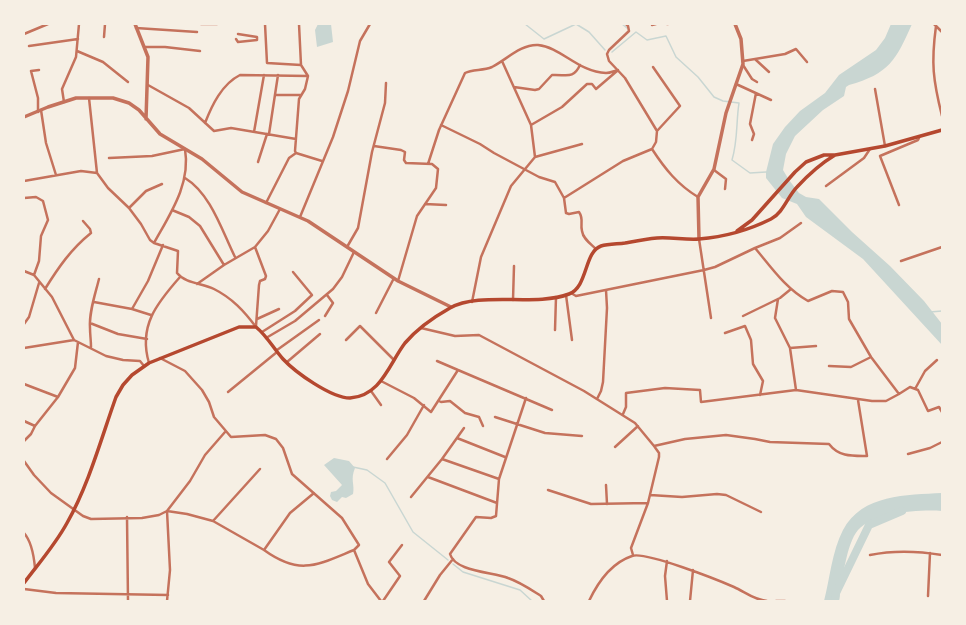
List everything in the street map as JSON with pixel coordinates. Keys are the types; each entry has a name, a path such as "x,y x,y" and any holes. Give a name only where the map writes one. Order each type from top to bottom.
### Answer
{"main road":[{"path":"734,233 752,220 795,172 806,162 824,155 835,155 885,146 919,138 942,130"},
{"path":"24,583 50,551 74,509 84,488 116,397 123,385 149,363 239,327 256,327 287,362 303,376 342,397 354,397 370,390 381,381 406,342 421,328 451,308 472,302 556,297 571,293 580,283 592,255 596,249 601,246 658,238 699,239 734,233 773,218 816,167 835,155"}],"street":[{"path":"24,34 48,24"},
{"path":"64,102 62,89 72,69 77,51 79,24"},
{"path":"104,37 105,24"},
{"path":"201,24 217,24"},
{"path":"265,24 267,63 301,65"},
{"path":"299,24 301,65 308,76"},
{"path":"300,217 333,137 344,104 360,41 370,24"},
{"path":"564,198 623,161 652,149 656,142 657,130 625,78 609,61 608,52 628,32 628,26 626,24"},
{"path":"652,25 656,24"},
{"path":"711,318 699,239 698,197 713,170 719,150 729,102 743,63 741,39 735,24"},
{"path":"935,25 942,32"},
{"path":"935,25 933,81 942,116"},
{"path":"146,119 148,57 136,26 197,32"},
{"path":"236,39 238,42 257,40 257,37 238,34"},
{"path":"30,46 78,39"},
{"path":"428,164 441,125 465,73 488,68 524,48 540,45 550,48 580,65 608,73 618,70"},
{"path":"145,47 200,51"},
{"path":"743,63 785,54 796,49 807,62"},
{"path":"77,51 103,62 128,82"},
{"path":"756,60 769,72"},
{"path":"502,61 531,125 535,157"},
{"path":"743,63 752,79 757,82"},
{"path":"514,87 535,90 539,89 552,75 572,75 577,72 580,65"},
{"path":"652,67 680,106 657,130"},
{"path":"39,70 31,72 38,98 46,143 56,175"},
{"path":"531,125 562,107 587,84 592,84 596,89 618,70"},
{"path":"205,123 215,100 232,80 240,75 308,76"},
{"path":"254,132 264,75"},
{"path":"258,162 268,134 278,75"},
{"path":"296,153 299,99 308,76"},
{"path":"347,247 358,228 374,146 385,103 386,83"},
{"path":"736,84 771,100"},
{"path":"148,85 189,108 214,132 226,128 296,139"},
{"path":"875,89 885,146"},
{"path":"752,140 754,134 750,124 756,93"},
{"path":"275,95 301,95"},
{"path":"89,97 97,173 108,188 129,208 154,243 178,251 177,273 180,277 197,284 213,288 242,308 256,327"},
{"path":"24,117 64,102 89,97 122,100 138,110 160,134 202,159 242,192 300,217 323,230 398,281 451,308"},
{"path":"138,110 147,107"},
{"path":"441,125 480,144 539,177 554,182 564,198 566,213 579,212 582,218 582,231 588,242 596,249"},
{"path":"899,205 880,156 918,140 919,138"},
{"path":"472,302 481,257 495,228 505,198 524,169 535,157 582,144"},
{"path":"374,146 403,150 405,152 404,162 406,163 428,164 438,168 436,188 424,204 418,216 398,281"},
{"path":"109,158 152,156 185,149"},
{"path":"154,243 172,210 185,178 187,159 185,149"},
{"path":"652,149 664,168 678,183 698,197"},
{"path":"826,186 864,158 870,149"},
{"path":"296,153 322,161"},
{"path":"265,203 289,158 296,153"},
{"path":"713,170 726,179 726,189"},
{"path":"24,181 81,171 97,173"},
{"path":"185,178 192,182 207,201 235,257"},
{"path":"129,208 146,191 162,184"},
{"path":"24,198 36,197 43,201 48,214 48,220 41,236 39,261 34,275"},
{"path":"424,204 446,205"},
{"path":"197,284 235,257 255,247 268,231 280,209"},
{"path":"172,210 189,217 200,226 224,265"},
{"path":"45,289 60,264 76,246 91,234 90,229 83,221"},
{"path":"571,293 576,296 585,296 606,290 714,267 754,248 780,238 801,223"},
{"path":"132,309 148,281 163,245"},
{"path":"255,247 266,276 265,279 260,281 259,284 256,327"},
{"path":"901,261 942,247"},
{"path":"754,248 791,289 808,301 832,291 843,292 848,302 849,319 871,357 899,394"},
{"path":"266,338 295,321 333,289 342,277 354,252"},
{"path":"513,300 514,266"},
{"path":"24,271 34,275 52,297 74,340"},
{"path":"262,332 295,310 312,295 293,272"},
{"path":"149,363 147,355 147,339 151,315 158,302 180,277"},
{"path":"376,313 394,278"},
{"path":"91,347 90,323 99,279"},
{"path":"24,324 29,317 39,283"},
{"path":"743,316 778,299 791,289"},
{"path":"597,399 601,392 603,382 607,308 606,290"},
{"path":"325,316 333,303 327,294"},
{"path":"566,295 572,340"},
{"path":"555,330 556,297"},
{"path":"778,299 775,318 790,348 796,390"},
{"path":"94,302 132,309 151,315"},
{"path":"257,319 279,308"},
{"path":"228,392 319,320"},
{"path":"90,323 118,334 147,339"},
{"path":"346,340 360,326 394,360"},
{"path":"725,333 745,326 751,340 753,364 763,381 760,396"},
{"path":"421,328 455,336 479,335 597,399 623,414 638,426 659,452 648,503 631,548 633,555"},
{"path":"287,362 320,334"},
{"path":"24,348 74,340 91,347 106,356 123,360 140,361 144,366"},
{"path":"24,441 31,434 35,426 58,397 75,368 78,342"},
{"path":"790,348 816,346"},
{"path":"829,366 851,367 871,357"},
{"path":"24,461 34,475 51,493 91,519 127,517 142,518 159,515 167,511 213,521 264,550 277,560 296,566 316,566 354,550 360,545 342,518 292,474 283,448 276,439 265,435 231,437 214,417 210,402 202,390 185,372 160,358"},
{"path":"915,389 925,371 937,360"},
{"path":"437,361 552,410"},
{"path":"381,381 414,398 431,412 458,370"},
{"path":"24,384 58,397"},
{"path":"623,414 626,407 626,393 665,388 700,390 701,402 760,396 796,390 858,400 886,401 910,387 918,390 928,410 939,407 942,412"},
{"path":"370,390 382,405"},
{"path":"526,398 516,423 499,479 495,517 491,518 478,516 451,551 450,556 468,568 508,577 541,596 544,601"},
{"path":"439,400 441,402 450,401 466,413 479,417 483,426"},
{"path":"654,446 660,443 685,439 726,435 755,438 770,442 829,444 835,452 853,456 867,456 858,400"},
{"path":"387,460 408,435 424,405"},
{"path":"495,417 545,432 582,436"},
{"path":"24,421 35,426"},
{"path":"615,447 638,426"},
{"path":"411,497 442,459 464,428"},
{"path":"168,601 170,570 167,511 171,503 190,481 204,455 226,432"},
{"path":"457,438 505,457"},
{"path":"908,454 930,448 942,442"},
{"path":"442,459 499,479"},
{"path":"213,521 260,469"},
{"path":"428,477 497,503"},
{"path":"606,485 606,504"},
{"path":"548,490 592,504 648,503"},
{"path":"264,550 290,513 314,493"},
{"path":"650,495 682,497 722,495 761,512"},
{"path":"127,517 128,601"},
{"path":"24,533 27,537 34,557 35,568"},
{"path":"354,550 368,584 374,594 382,601 400,576 389,562 402,545"},
{"path":"870,555 902,552 942,555"},
{"path":"928,596 930,553"},
{"path":"589,601 595,588 611,568 633,555 667,561 733,586 758,600 767,601"},
{"path":"424,601 440,575 453,559"},
{"path":"667,561 665,576 667,601"},
{"path":"690,601 693,570"},
{"path":"24,589 56,593 168,595"},
{"path":"776,601 785,601"}],"shaded area":[{"path":"318,24 331,24 333,42 317,47 315,30"},
{"path":"891,24 912,24 896,56 890,64 873,76 846,87 844,96 823,110 795,136 786,154 783,170 799,193 806,197 819,199 852,232 890,266 924,301 942,324 942,345 863,259 806,217 797,204 782,198 766,178 766,172 773,144 785,127 800,111 825,93 839,75 876,50 885,38"},
{"path":"334,458 349,461 355,468 353,476 353,494 346,498 342,497 337,502 332,500 330,496 331,492 336,491 342,485 324,465"},
{"path":"942,493 942,511 897,513 874,520 865,524 858,530 850,544 839,601 824,601 836,547 843,530 851,518 862,509 873,503 886,499 900,496"}],"waterway":[{"path":"525,24 544,39 576,24 589,32 605,50"},
{"path":"622,24 627,28"},
{"path":"612,52 636,32 647,40 666,36 676,57 698,77 714,97 723,101 739,103 732,160 750,173 766,172"},
{"path":"930,312 942,311"},
{"path":"353,467 367,470 385,483 413,532 448,560"},
{"path":"835,601 836,593 869,525 902,511"},
{"path":"453,564 463,572 520,590 532,601"}]}
